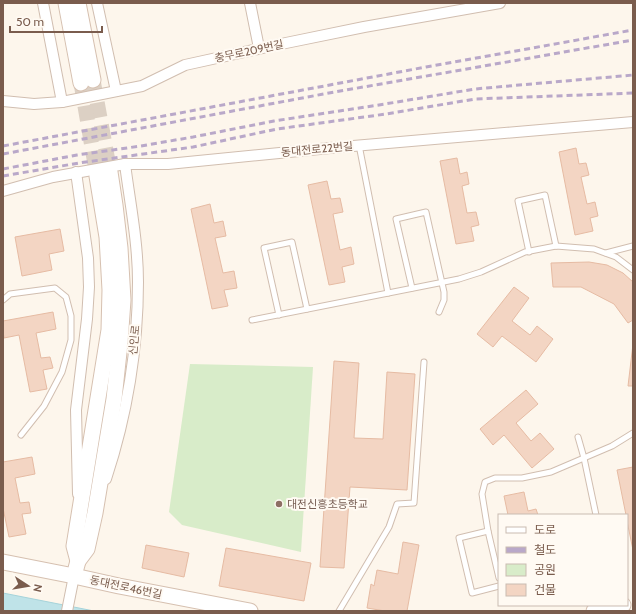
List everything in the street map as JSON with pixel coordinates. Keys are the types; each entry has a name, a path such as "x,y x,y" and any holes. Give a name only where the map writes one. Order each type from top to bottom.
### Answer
{"street":[{"path":"43,3 62,102"},
{"path":"66,3 87,81 78,3"},
{"path":"97,3 116,91"},
{"path":"250,3 259,48"},
{"name":"충무로209번길","path":"3,101 34,104 62,102 142,86 185,65 259,48 364,27 500,3"},
{"name":"동대전로22번길","path":"3,191 53,177 125,164 168,164 359,145 633,122"},
{"name":"신인로","path":"95,512 114,457 124,416 136,331 138,281 136,251 125,164"},
{"name":"신인로","path":"76,172 88,258 89,287 87,319 76,410 77,487 79,514"},
{"name":"신인로","path":"104,174 115,205 120,248 123,300 120,343 114,399 95,512 87,549 75,575 74,546 109,330 110,290 106,237 104,174"},
{"name":"동대전로46번길","path":"3,562 75,575 126,588 250,611"},
{"path":"67,611 75,575"},
{"path":"594,611 616,606"}],"lane":[{"path":"359,145 388,293"},
{"path":"529,252 518,201 545,195 556,246"},
{"path":"412,288 396,219 426,212 443,282 444,300 440,312"},
{"path":"279,315 264,248 292,242 307,309"},
{"path":"252,320 459,279 481,272 525,252 556,246 594,249 616,257 633,270"},
{"path":"605,253 633,246"},
{"path":"3,300 10,294 55,288 66,297 71,316 71,340 62,372 44,406 21,435"},
{"path":"339,611 389,527 396,504 414,503 424,362"},
{"path":"498,574 488,531 482,494 485,482 495,478 522,478 551,472 612,446 633,433"},
{"path":"578,437 596,514"},
{"path":"488,531 459,538 472,593 498,586"}],"green space":[{"path":"190,364 313,367 301,552 182,525 169,512"}],"water":[{"path":"3,593 94,611 3,611"}],"building":[{"path":"576,148 579,164 586,163 589,175 581,177 587,204 595,202 598,216 590,218 593,231 575,235 559,152"},
{"path":"457,158 460,174 467,172 469,184 462,186 467,213 476,212 479,225 471,227 474,241 456,244 440,161"},
{"path":"327,181 331,199 340,198 343,212 333,214 340,250 351,247 354,264 342,267 345,282 329,285 308,185"},
{"path":"210,204 214,223 223,221 226,236 215,238 223,273 234,271 237,288 224,290 228,306 212,309 191,209"},
{"path":"60,229 64,251 49,254 52,270 22,276 15,237"},
{"path":"589,262 607,265 623,273 633,282 633,320 628,323 614,304 581,287 553,287 551,263"},
{"path":"514,287 529,298 512,321 530,335 537,326 553,339 536,362 502,336 493,347 477,334"},
{"path":"53,312 56,329 36,333 41,358 50,357 53,368 43,370 47,389 30,392 19,335 4,338 3,321"},
{"path":"633,344 633,386 628,386"},
{"path":"334,361 359,363 354,438 383,439 387,372 415,374 407,490 350,487 344,568 320,567"},
{"path":"526,390 538,404 516,423 531,441 540,433 554,449 532,468 504,435 493,445 480,429"},
{"path":"32,457 35,474 15,478 20,503 29,502 31,513 22,514 26,534 9,537 3,508 3,462"},
{"path":"633,467 633,550 628,526 628,514 626,514 617,470"},
{"path":"524,492 528,511 536,509 538,514 508,514 504,496"},
{"path":"403,542 419,545 407,611 385,611 367,608 371,584 374,586 377,570 398,574"},
{"path":"146,545 189,553 184,577 142,568"},
{"path":"226,548 311,563 304,601 219,586"}],"tunnel":[{"path":"93,80 110,172"},
{"path":"81,83 97,176"}],"railway":[{"path":"3,146 633,30"},
{"path":"3,154 329,93 633,40"},
{"path":"3,169 77,155 193,137 274,121 475,89 633,75"},
{"path":"3,176 79,163 193,147 277,129 386,114 475,99 633,93"}],"place":[{"name":"대전신흥초등학교","path":"279,504"}]}
